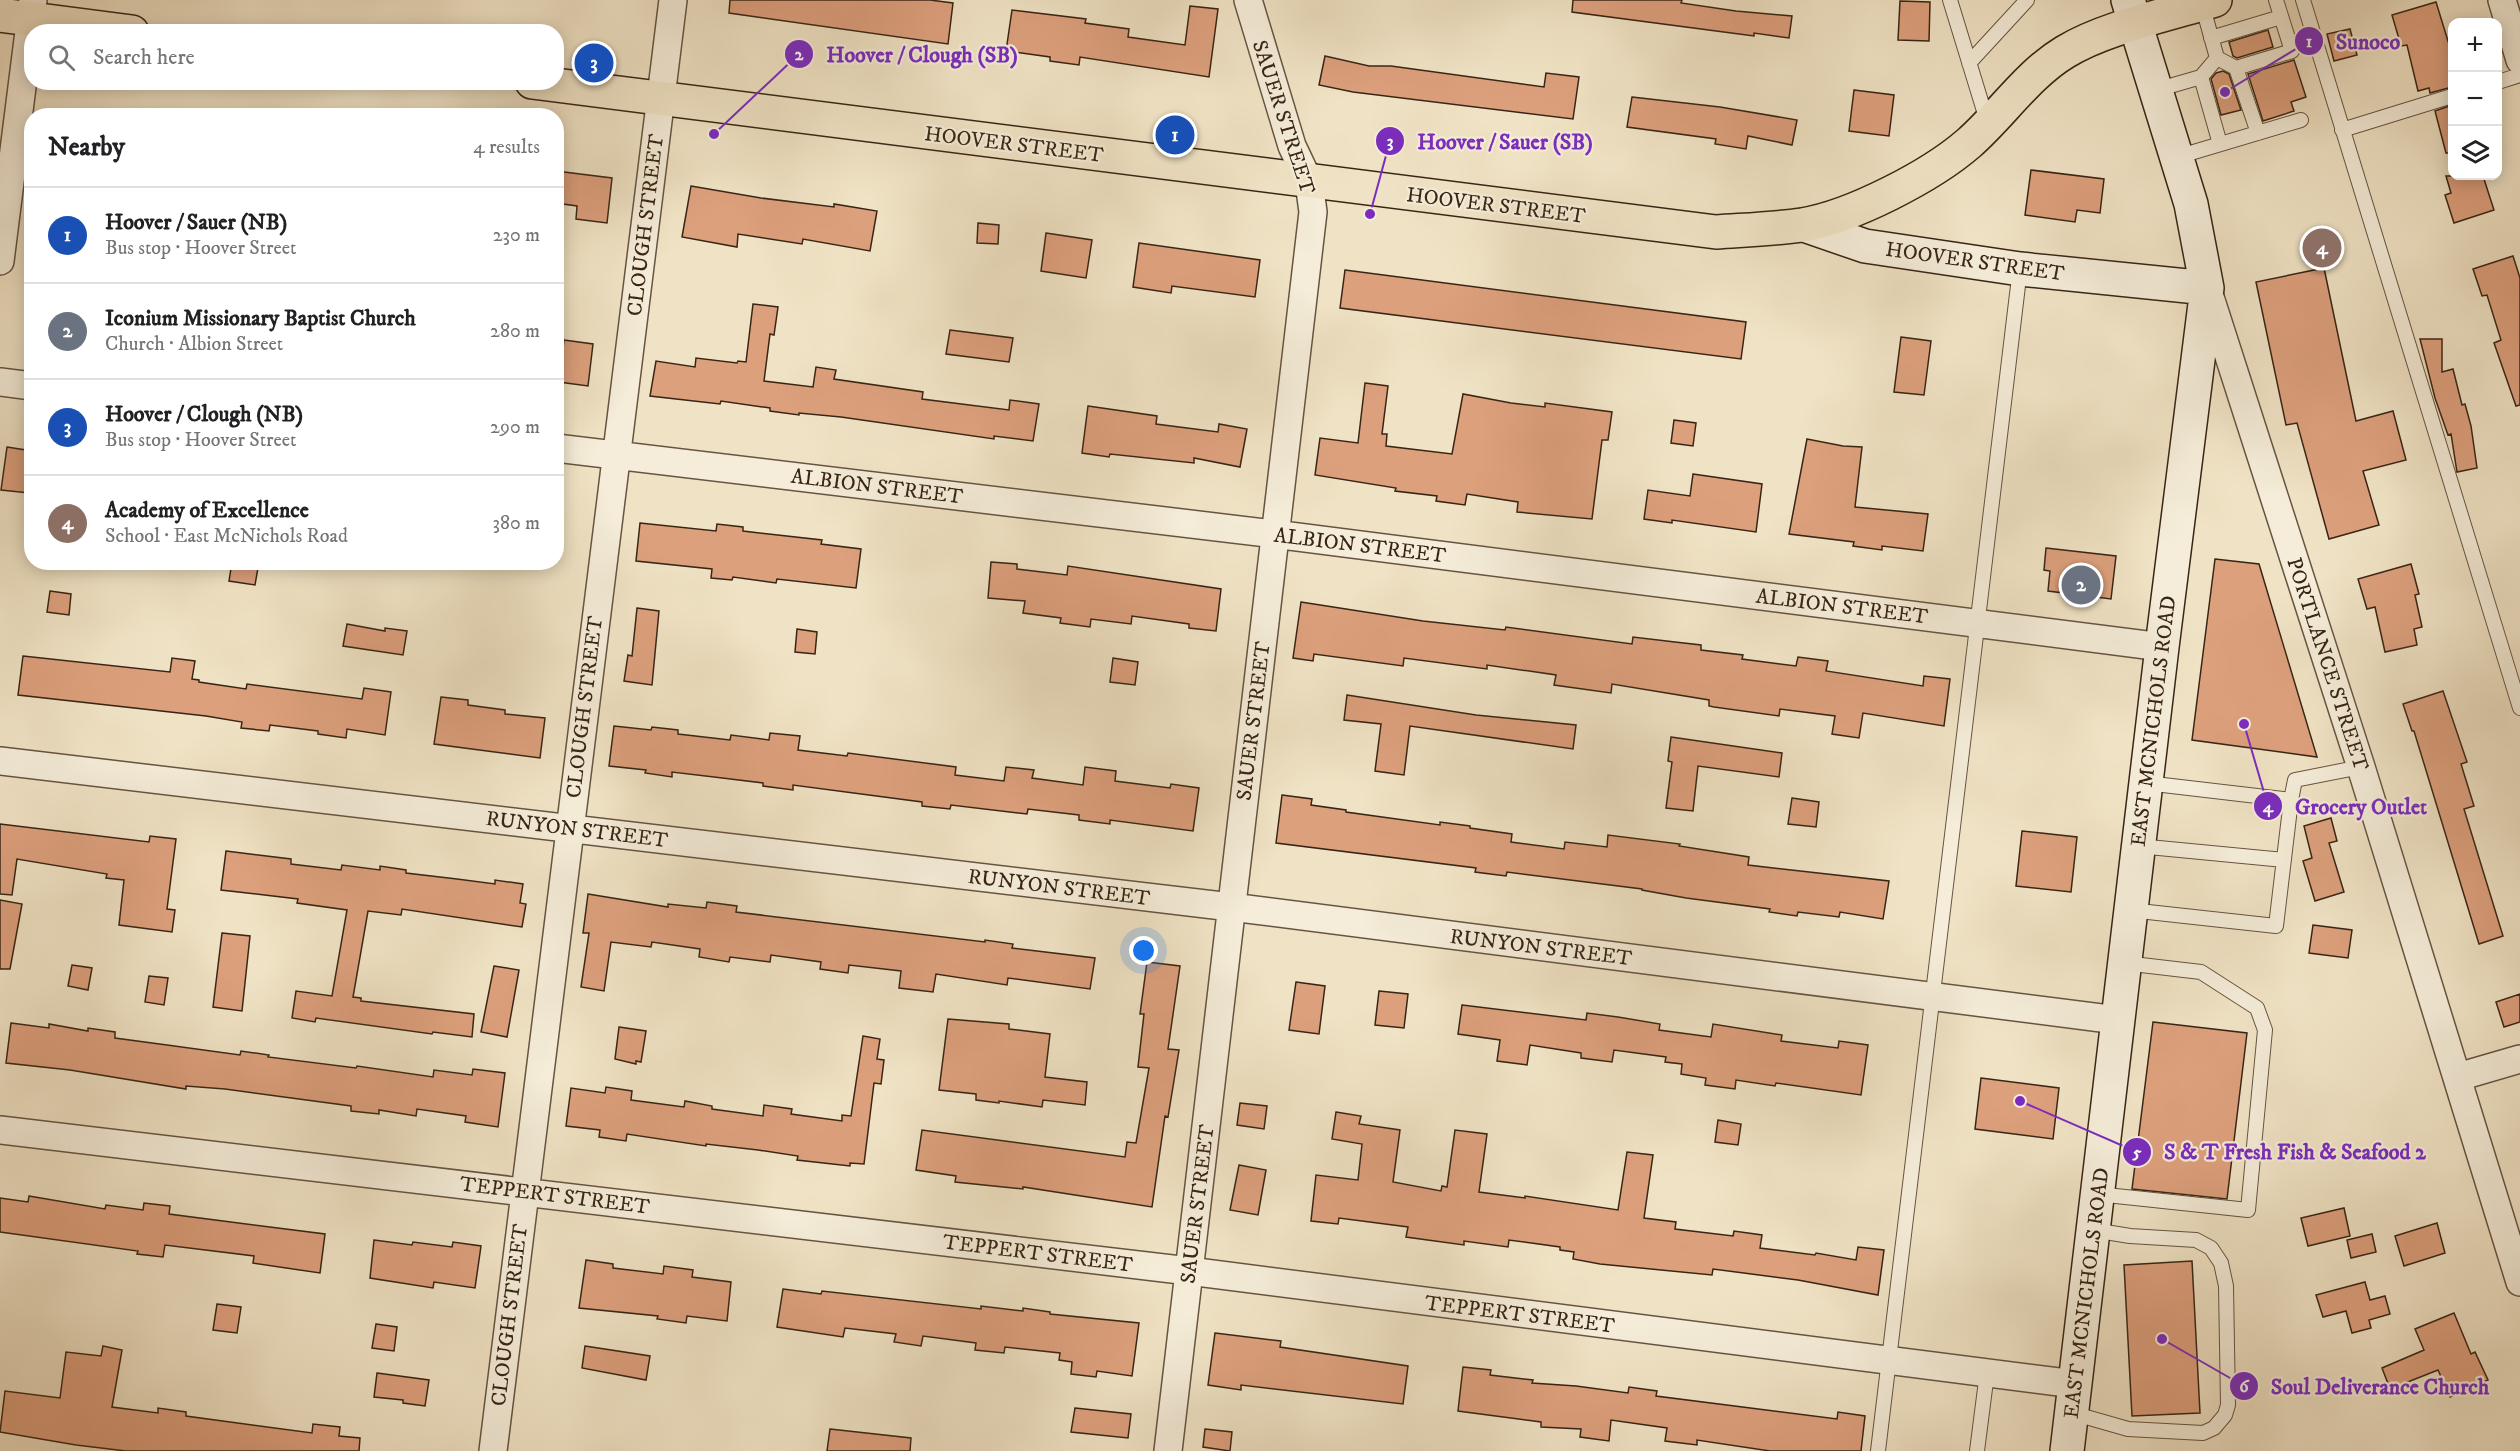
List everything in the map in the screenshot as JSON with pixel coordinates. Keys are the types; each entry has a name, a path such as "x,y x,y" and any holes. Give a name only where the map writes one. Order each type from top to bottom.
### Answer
{"main road":[{"path":"1804,225 1851,210 1918,178 1968,143 2031,78 2062,53 2132,12 2209,2"},
{"path":"21,11 90,24"},
{"name":"HOOVER STREET","path":"564,86 1716,232 1804,225"}],"street":[{"name":"CLOUGH STREET","path":"493,1451 673,0"},
{"name":"SAUER STREET","path":"1168,1451 1312,212 1309,182 1292,147 1248,0"},
{"path":"2502,0 2520,60"},
{"path":"0,261 21,11"},
{"name":"EAST MCNICHOLS ROAD","path":"2067,1451 2130,910 2207,288 2191,204 2132,12"},
{"name":"HOOVER STREET","path":"1804,225 1865,246 2020,269 2207,288"},
{"name":"PORTLANCE STREET","path":"2207,288 2361,767 2520,1282"},
{"path":"0,382 24,385"},
{"name":"ALBION STREET","path":"564,449 1274,534 2162,647"},
{"name":"RUNYON STREET","path":"0,761 1231,908 2118,1020"},
{"path":"2458,1077 2520,1059"},
{"name":"TEPPERT STREET","path":"0,1130 1189,1271 1887,1360 1987,1373 2073,1398"}],"lane":[{"path":"1950,0 1988,124"},
{"path":"1969,63 2027,0"},
{"path":"2236,68 2292,51 2276,0"},
{"path":"2302,0 2520,708"},
{"path":"2209,2 2211,38 2217,58 2236,68 2258,133"},
{"path":"2211,38 2281,18"},
{"path":"2156,90 2201,77 2217,58"},
{"path":"2502,81 2520,75"},
{"path":"2201,77 2220,144"},
{"path":"2342,130 2448,97"},
{"path":"2177,157 2301,120"},
{"path":"1878,1451 1887,1360 1934,997 2020,269"},
{"path":"2130,910 2276,926 2295,780 2361,767"},
{"path":"2146,783 2291,800"},
{"path":"2138,846 2284,860"},
{"path":"2097,1194 2248,1210 2265,1030 2257,1008 2200,972 2124,963"},
{"path":"2073,1398 2128,1430 2203,1433 2214,1428 2225,1415 2228,1405 2226,1286 2221,1263 2211,1248 2196,1240 2130,1236 2093,1230"},
{"path":"1977,1451 1987,1373"}],"building":[{"path":"730,0 930,0 953,3 948,44 729,13"},
{"path":"1573,0 1682,0 1681,3 1792,16 1789,38 1754,33 1754,36 1572,12"},
{"path":"1900,1 1930,2 1929,41 1898,40"},
{"path":"2436,2 2448,41 2448,88 2430,93 2429,88 2418,91 2407,45 2401,46 2392,15"},
{"path":"1190,6 1218,9 1209,77 1080,57 1079,65 1050,61 1050,57 1006,51 1012,10 1086,19 1085,23 1129,29 1128,37 1185,45"},
{"path":"2350,29 2357,55 2334,61 2327,34"},
{"path":"2268,30 2273,47 2237,58 2233,56 2229,42"},
{"path":"1325,56 1369,66 1391,66 1544,87 1546,73 1579,77 1573,119 1353,92 1319,85"},
{"path":"2294,60 2306,97 2291,102 2294,111 2263,121 2248,74"},
{"path":"2223,71 2229,74 2241,110 2221,115 2211,79 2216,73"},
{"path":"1854,90 1894,95 1889,136 1849,131"},
{"path":"1632,97 1720,107 1797,120 1792,145 1748,136 1746,149 1715,144 1716,139 1627,127"},
{"path":"2448,106 2448,153 2446,153 2435,111"},
{"path":"2031,170 2104,179 2100,213 2077,210 2075,222 2025,215"},
{"path":"564,172 612,178 607,223 576,219 577,206 564,204"},
{"path":"2446,176 2448,180 2484,180 2494,210 2454,223 2445,195 2451,193"},
{"path":"691,186 761,198 834,207 834,204 877,211 870,251 803,239 802,244 738,234 737,247 682,237"},
{"path":"978,223 999,225 998,244 977,243"},
{"path":"1046,233 1092,240 1086,278 1041,271"},
{"path":"1139,243 1260,260 1255,297 1172,286 1171,293 1133,287"},
{"path":"2513,256 2520,278 2520,405 2516,406 2494,343 2501,340 2487,295 2482,296 2473,269"},
{"path":"2324,268 2356,421 2393,411 2406,460 2363,471 2379,525 2329,539 2297,423 2286,425 2256,282"},
{"path":"1345,270 1746,322 1741,359 1340,308"},
{"path":"753,304 778,307 774,335 770,334 764,381 813,387 816,367 836,370 834,379 923,392 922,399 1009,410 1010,400 1039,404 1033,441 994,436 994,439 841,417 799,413 799,415 721,401 720,404 650,396 656,361 695,367 696,358 746,362"},
{"path":"950,330 1013,338 1009,362 946,354"},
{"path":"1901,337 1931,341 1924,395 1894,392"},
{"path":"2420,339 2442,339 2442,372 2453,369 2462,405 2465,404 2471,426 2477,468 2457,472 2451,434 2448,435 2435,398"},
{"path":"564,340 593,344 588,386 564,383"},
{"path":"1365,383 1388,386 1382,434 1387,434 1386,446 1452,454 1463,394 1511,403 1545,407 1545,403 1612,412 1608,440 1602,440 1592,519 1517,512 1518,502 1467,494 1465,505 1436,501 1437,496 1395,491 1396,488 1315,475 1320,438 1358,443"},
{"path":"1088,406 1157,416 1156,424 1218,432 1219,424 1247,429 1240,467 1194,458 1194,463 1082,453"},
{"path":"1674,420 1696,423 1693,446 1671,443"},
{"path":"1807,439 1862,447 1855,507 1928,514 1923,551 1882,546 1882,550 1853,546 1854,542 1789,534"},
{"path":"7,447 24,450 24,492 1,490"},
{"path":"1693,474 1762,484 1756,532 1672,520 1672,523 1644,519 1648,490 1690,496"},
{"path":"640,523 716,531 717,524 743,527 743,531 822,540 821,544 861,549 856,588 777,579 776,583 733,577 732,580 711,578 712,569 636,561"},
{"path":"2046,548 2116,556 2111,599 2048,591 2050,571 2044,570"},
{"path":"2215,559 2259,564 2317,757 2192,740"},
{"path":"991,562 1017,564 1017,569 1067,575 1068,566 1221,589 1216,631 1189,628 1189,624 1132,616 1131,624 1091,619 1090,627 1060,623 1061,618 1023,613 1025,601 988,598"},
{"path":"2411,564 2419,594 2415,595 2422,627 2414,629 2417,645 2385,652 2375,607 2367,609 2358,579"},
{"path":"231,570 258,570 255,585 229,581"},
{"path":"50,591 71,594 69,615 47,612"},
{"path":"1301,602 1423,621 1505,630 1506,627 1632,644 1633,637 1701,645 1701,650 1743,655 1742,659 1796,666 1798,657 1828,661 1826,671 1923,686 1924,676 1950,679 1944,726 1863,713 1859,738 1832,734 1835,716 1780,709 1779,716 1714,707 1709,706 1709,700 1612,684 1611,693 1554,685 1556,675 1487,665 1487,669 1404,658 1403,666 1314,654 1313,661 1293,658"},
{"path":"637,608 659,611 652,685 624,681 628,655 632,656"},
{"path":"347,624 385,631 385,628 407,631 403,655 343,646"},
{"path":"797,629 817,632 815,654 795,652"},
{"path":"23,656 170,672 172,658 195,661 192,679 199,680 199,682 246,689 247,684 362,699 364,688 391,692 385,735 347,729 346,738 318,734 318,731 270,725 269,731 241,728 242,722 206,716 18,695"},
{"path":"1113,658 1138,662 1135,685 1110,682"},
{"path":"2443,691 2467,762 2461,764 2474,806 2464,809 2503,936 2479,944 2414,731 2412,731 2403,704"},
{"path":"1347,695 1476,715 1576,725 1573,749 1410,726 1404,775 1375,771 1381,724 1344,720"},
{"path":"441,697 468,700 468,705 505,710 505,714 545,718 540,758 434,744"},
{"path":"614,726 678,730 678,734 730,740 731,735 769,740 770,733 800,736 798,750 847,756 848,753 956,767 955,775 1004,781 1006,767 1034,770 1032,778 1083,785 1085,767 1116,771 1115,781 1170,788 1171,784 1199,788 1193,831 1110,820 1110,824 1079,820 1079,815 1028,809 1027,814 951,805 950,809 922,806 922,802 793,785 793,790 763,786 763,783 672,772 672,777 645,773 646,770 609,766"},
{"path":"1671,737 1782,753 1779,777 1698,766 1693,811 1666,808 1672,762 1668,761"},
{"path":"1282,795 1312,799 1311,805 1346,810 1346,812 1440,825 1440,822 1512,834 1511,842 1564,849 1565,842 1607,847 1608,835 1680,844 1679,846 1749,857 1748,865 1889,881 1883,919 1840,912 1839,917 1798,912 1797,916 1769,912 1770,909 1686,898 1642,889 1507,872 1506,876 1475,872 1476,868 1276,843"},
{"path":"1792,798 1819,802 1816,827 1788,824"},
{"path":"2331,818 2337,841 2329,843 2344,892 2315,901 2303,861 2312,858 2304,826"},
{"path":"0,824 149,842 150,836 176,839 167,909 175,910 172,932 119,925 124,880 106,878 107,874 17,859 12,895 0,894"},
{"path":"2022,831 2077,837 2071,892 2016,886"},
{"path":"226,851 291,859 291,864 341,870 342,865 380,870 380,866 406,870 406,873 495,884 495,880 523,884 520,903 526,904 522,927 402,909 401,915 368,911 353,997 361,998 361,1001 474,1014 472,1037 433,1032 432,1034 316,1018 315,1022 292,1018 296,991 332,996 347,910 297,903 298,899 221,890"},
{"path":"588,894 668,907 668,904 706,908 707,902 737,906 736,912 985,942 985,940 1013,944 1012,948 1095,958 1090,989 1008,978 1007,985 936,974 933,992 899,988 901,971 849,965 848,973 820,969 821,962 771,955 770,962 730,957 729,962 699,957 700,949 652,942 651,947 611,942 604,991 581,987 589,933 583,933"},
{"path":"0,900 22,904 10,969 0,969"},
{"path":"2313,925 2352,930 2348,958 2309,953"},
{"path":"222,933 250,936 242,1011 213,1007"},
{"path":"1147,962 1180,966 1168,1049 1179,1050 1168,1117 1165,1116 1152,1207 1023,1187 1023,1189 955,1182 956,1176 916,1170 922,1130 1125,1157 1127,1142 1136,1143 1149,1068 1138,1067 1144,1014 1140,1014"},
{"path":"72,965 92,968 88,990 68,986"},
{"path":"494,966 519,970 507,1037 481,1032"},
{"path":"149,976 168,978 164,1005 145,1002"},
{"path":"1296,982 1325,986 1319,1034 1289,1030"},
{"path":"1379,991 1408,994 1404,1028 1375,1025"},
{"path":"2520,994 2520,1022 2504,1027 2496,1002"},
{"path":"1462,1005 1586,1020 1587,1013 1660,1024 1659,1030 1711,1037 1713,1024 1782,1035 1781,1041 1838,1048 1839,1041 1868,1045 1861,1095 1736,1080 1735,1089 1705,1085 1706,1078 1681,1074 1682,1064 1665,1062 1666,1057 1614,1050 1612,1062 1581,1058 1581,1053 1530,1045 1527,1065 1497,1061 1500,1040 1458,1034"},
{"path":"948,1019 1009,1024 1009,1029 1050,1034 1045,1077 1087,1082 1085,1105 1043,1100 1042,1107 999,1101 999,1103 976,1100 976,1094 939,1090"},
{"path":"2153,1022 2247,1033 2227,1199 2132,1189"},
{"path":"11,1023 49,1028 49,1024 88,1031 88,1028 115,1032 115,1038 240,1055 241,1051 269,1055 268,1057 433,1077 434,1070 472,1075 473,1069 505,1073 498,1127 465,1122 466,1116 417,1109 416,1116 379,1110 379,1114 351,1111 351,1106 225,1089 186,1086 186,1089 70,1070 6,1063"},
{"path":"619,1027 646,1031 641,1062 636,1061 636,1064 615,1059"},
{"path":"863,1036 880,1039 877,1059 884,1060 881,1084 874,1083 864,1164 850,1163 850,1166 797,1160 798,1156 706,1144 706,1146 627,1134 626,1141 599,1137 600,1130 566,1126 571,1088 605,1093 606,1087 632,1091 631,1100 684,1107 685,1101 712,1106 712,1109 763,1116 764,1105 792,1109 791,1114 842,1121 842,1115 851,1116"},
{"path":"1981,1078 2059,1088 2053,1139 1975,1129"},
{"path":"1240,1103 1267,1106 1264,1129 1237,1125"},
{"path":"1336,1112 1361,1116 1359,1124 1400,1130 1393,1182 1441,1191 1442,1186 1447,1187 1455,1130 1487,1134 1479,1192 1525,1198 1525,1196 1618,1210 1627,1152 1653,1155 1644,1218 1676,1222 1675,1229 1733,1236 1734,1231 1762,1235 1760,1248 1815,1255 1816,1253 1856,1260 1858,1247 1884,1250 1878,1295 1798,1280 1713,1269 1712,1275 1600,1264 1573,1259 1574,1252 1560,1250 1560,1247 1509,1240 1508,1247 1464,1241 1464,1245 1406,1237 1408,1227 1339,1218 1338,1224 1311,1221 1316,1175 1358,1180 1362,1144 1332,1139"},
{"path":"1718,1120 1741,1124 1738,1145 1715,1142"},
{"path":"1239,1165 1266,1170 1258,1215 1230,1210"},
{"path":"29,1196 105,1209 106,1205 143,1210 144,1203 170,1206 169,1214 325,1234 320,1273 253,1263 254,1256 165,1245 163,1257 137,1254 138,1251 0,1232 0,1198 28,1202"},
{"path":"2344,1208 2350,1236 2308,1246 2301,1218"},
{"path":"2437,1223 2445,1253 2404,1266 2395,1236"},
{"path":"2372,1234 2376,1252 2351,1258 2347,1240"},
{"path":"374,1240 412,1245 413,1242 452,1247 453,1242 481,1246 475,1288 434,1282 433,1288 370,1278"},
{"path":"586,1260 613,1264 613,1268 663,1274 664,1266 693,1270 692,1277 731,1282 727,1321 687,1316 686,1323 657,1319 658,1316 579,1308"},
{"path":"2192,1261 2200,1413 2132,1416 2124,1265"},
{"path":"2365,1282 2370,1300 2385,1296 2390,1314 2369,1320 2371,1328 2352,1333 2346,1311 2323,1317 2316,1295"},
{"path":"783,1289 821,1294 822,1291 981,1309 981,1306 1023,1311 1023,1308 1050,1312 1050,1314 1139,1323 1132,1376 1097,1371 1096,1377 1071,1374 1072,1362 1059,1360 1060,1353 1005,1347 1004,1353 975,1350 976,1343 923,1336 921,1346 894,1342 896,1334 845,1328 843,1337 777,1327"},
{"path":"217,1304 241,1307 237,1333 213,1330"},
{"path":"2454,1313 2471,1354 2475,1352 2488,1380 2450,1397 2438,1370 2390,1389 2382,1368 2424,1350 2415,1329"},
{"path":"376,1324 397,1327 394,1351 372,1348"},
{"path":"1215,1333 1281,1341 1280,1347 1408,1366 1403,1404 1241,1385 1241,1390 1208,1385"},
{"path":"103,1346 122,1350 112,1407 158,1413 158,1408 186,1412 186,1416 312,1433 313,1424 340,1427 339,1436 360,1438 359,1451 126,1451 0,1432 5,1391 60,1398 66,1352 101,1356"},
{"path":"585,1346 650,1356 646,1380 582,1368"},
{"path":"1463,1367 1491,1370 1490,1375 1533,1380 1532,1383 1628,1393 1629,1387 1657,1391 1656,1396 1837,1419 1838,1412 1865,1416 1861,1451 1770,1451 1697,1440 1697,1445 1665,1441 1667,1428 1611,1420 1609,1441 1580,1437 1581,1429 1541,1427 1541,1422 1458,1411"},
{"path":"377,1373 429,1380 425,1406 403,1403 403,1400 374,1397"},
{"path":"1075,1408 1131,1414 1128,1438 1071,1432"},
{"path":"830,1429 911,1438 910,1451 827,1451"},
{"path":"1205,1429 1232,1432 1230,1451 1203,1447"}],"place":[{"name":"Hoover / Clough (NB)","path":"594,63"},
{"name":"Sunoco","path":"2225,92"},
{"name":"Hoover / Clough (SB)","path":"714,134"},
{"name":"Hoover / Sauer (NB)","path":"1175,135"},
{"name":"Hoover / Sauer (SB)","path":"1370,214"},
{"name":"Academy of Excellence","path":"2322,248"},
{"name":"Iconium Missionary Baptist Church","path":"2081,585"},
{"name":"Grocery Outlet","path":"2244,724"},
{"name":"S & T Fresh Fish & Seafood 2","path":"2020,1101"},
{"name":"Soul Deliverance Church","path":"2162,1339"}]}
